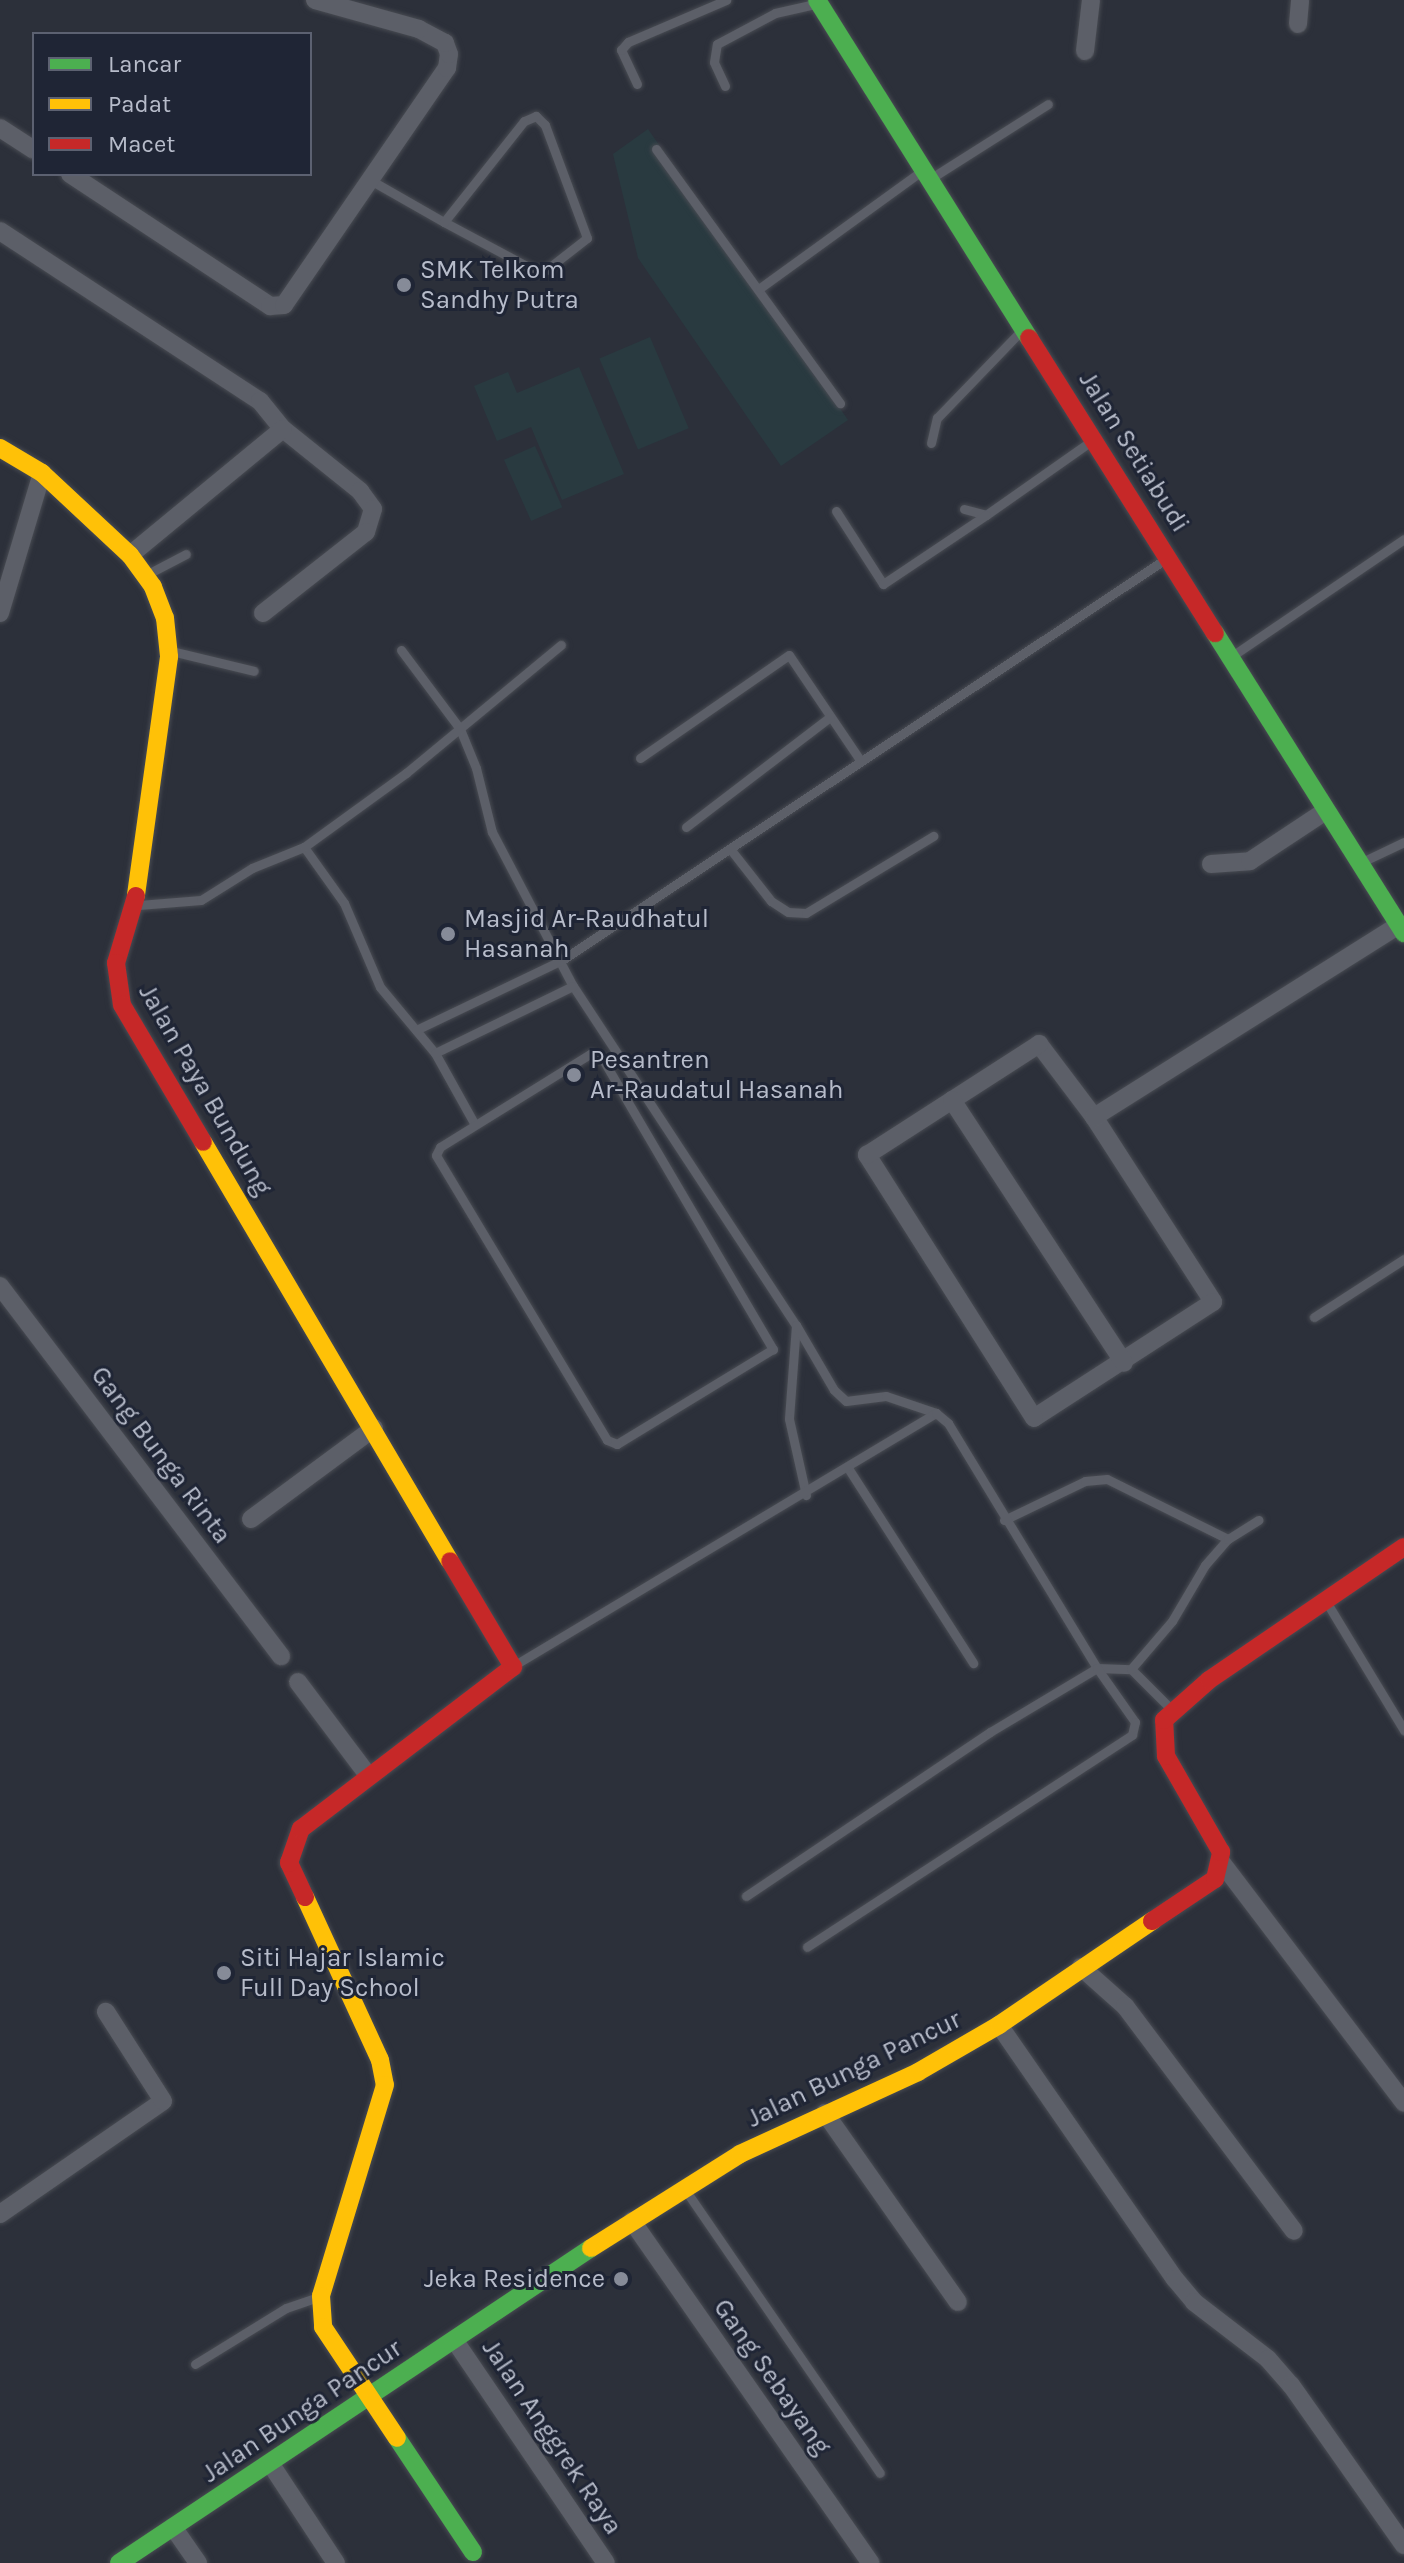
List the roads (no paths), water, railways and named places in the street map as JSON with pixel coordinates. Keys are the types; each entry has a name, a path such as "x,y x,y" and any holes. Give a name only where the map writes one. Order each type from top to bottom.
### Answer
{"street":[{"path":"73,176 275,307 284,305 447,68 449,54 445,43 419,29 315,0"},
{"path":"1085,51 1091,0"},
{"path":"1298,24 1300,0"},
{"name":"Jalan Setiabudi","path":"818,2 1096,438 1232,655 1324,812 1401,929"},
{"path":"0,128 32,149"},
{"path":"0,231 260,401 283,429 360,491 374,518 366,532 327,566 263,613"},
{"path":"130,555 283,429"},
{"name":"Jalan Paya Bundung","path":"0,448 42,473 130,555 146,575 165,618 168,650 135,905 116,963 122,1005 513,1667"},
{"path":"0,613 42,473"},
{"path":"1211,864 1250,861 1324,812"},
{"path":"1094,1117 1401,929"},
{"path":"1039,1044 1094,1117 1213,1302 1040,1416 1027,1413 867,1158 871,1150 952,1100 1039,1044"},
{"path":"952,1100 1124,1363"},
{"name":"Gang Bunga Rinta","path":"0,1286 281,1656"},
{"path":"251,1519 374,1428"},
{"path":"1404,1547 1325,1599 1171,1709 1161,1735 1166,1756 1213,1836 1222,1863 1404,2103"},
{"path":"473,2552 323,2327 321,2296 385,2085 380,2060 289,1863 301,1829 367,1774 513,1667"},
{"path":"298,1682 367,1774"},
{"name":"Jalan Bunga Pancur","path":"119,2563 684,2189 825,2113 918,2072 999,2025 1081,1967 1199,1891 1215,1879 1222,1863"},
{"path":"1081,1967 1125,2006 1294,2231"},
{"path":"0,2214 163,2101 106,2012"},
{"path":"999,2025 1175,2279 1194,2302 1268,2359 1291,2385 1404,2545"},
{"path":"825,2113 958,2302"},
{"name":"Gang Sebayang","path":"632,2221 871,2563"},
{"name":"Jalan Anggrek Raya","path":"455,2341 606,2563"},
{"path":"270,2463 336,2563"},
{"path":"173,2527 198,2563"}],"lane":[{"path":"637,84 621,50 628,42 726,0"},
{"path":"725,86 714,62 714,51 724,37 775,13 818,2"},
{"path":"760,288 926,175 1048,104"},
{"path":"372,181 444,222 534,270 546,270 587,238 545,125 536,116 524,121 444,222"},
{"path":"656,149 760,288 840,403"},
{"path":"931,443 932,429 942,411 1025,328"},
{"path":"836,511 883,584 1096,438"},
{"path":"964,509 986,515"},
{"path":"1232,655 1404,539"},
{"path":"146,575 186,554"},
{"path":"416,1030 562,960 1168,557"},
{"path":"135,905 201,900 252,868 304,847 460,729 561,645"},
{"path":"168,650 254,671"},
{"path":"401,650 460,729 476,768 492,832 573,986 796,1325 834,1390 846,1401 886,1396 936,1413 948,1423 1004,1520 1097,1668 1135,1722 1132,1735 807,1947"},
{"path":"640,758 789,655 860,760"},
{"path":"686,827 830,717"},
{"path":"731,850 771,901 788,912 806,913 933,836"},
{"path":"1358,864 1404,842"},
{"path":"304,847 344,903 380,987 435,1053 475,1125"},
{"path":"435,1053 573,986"},
{"path":"590,1054 599,1055 772,1353 617,1444 610,1443 439,1161 440,1147 475,1125 590,1054"},
{"path":"1314,1317 1404,1259"},
{"path":"796,1325 789,1419 806,1495"},
{"path":"513,1667 806,1495 936,1413"},
{"path":"848,1468 973,1663"},
{"path":"1004,1520 1085,1481 1107,1479 1228,1539"},
{"path":"1131,1669 1172,1621 1205,1565 1228,1539 1258,1520"},
{"path":"1325,1599 1404,1730"},
{"path":"746,1896 990,1732 1097,1668 1131,1669 1171,1709"},
{"path":"684,2189 880,2473"},
{"path":"195,2364 286,2308 321,2296"}],"place":[{"name":"SMK Telkom Sandhy Putra","path":"404,285"},
{"name":"Masjid Ar-Raudhatul Hasanah","path":"448,934"},
{"name":"Pesantren Ar-Raudatul Hasanah","path":"574,1075"},
{"name":"Siti Hajar Islamic Full Day School","path":"224,1973"},
{"name":"Jeka Residence","path":"621,2279"}]}
